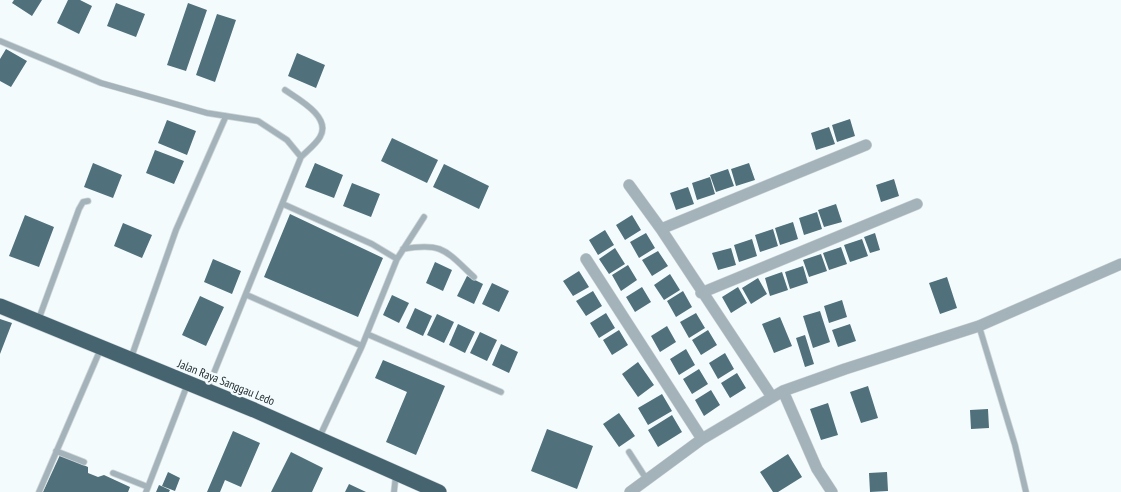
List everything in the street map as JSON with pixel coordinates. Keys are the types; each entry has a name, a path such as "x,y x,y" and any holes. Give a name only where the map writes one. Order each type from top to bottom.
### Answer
{"highway":[{"name":"Jalan Raya Sanggau Ledo","path":"0,306 207,390 439,492"}],"street":[{"path":"661,229 866,145"},
{"path":"628,185 661,229 701,293 772,397"},
{"path":"701,293 917,204"},
{"path":"586,260 702,439"},
{"path":"630,492 702,439 783,391 979,326 1121,264"},
{"path":"783,391 817,470 832,492"}],"lane":[{"path":"0,40 101,83 165,102 226,116 258,121 287,140 301,157"},
{"path":"207,390 247,295 301,157 320,137 322,124 319,117 285,90"},
{"path":"130,360 176,230 226,116"},
{"path":"38,321 76,215 83,202 88,201"},
{"path":"283,204 372,244 397,259"},
{"path":"319,438 362,346 397,259 424,217"},
{"path":"403,249 434,246 449,254 474,277"},
{"path":"247,295 362,346"},
{"path":"979,326 1015,445 1026,492"},
{"path":"367,334 501,392"},
{"path":"38,492 101,348"},
{"path":"113,473 147,490 188,383"},
{"path":"56,451 84,462"},
{"path":"629,452 647,480"},
{"path":"394,492 397,473"}],"building":[{"path":"14,0 42,0 32,16 12,3"},
{"path":"68,0 80,0 92,6 79,34 57,23"},
{"path":"116,3 145,14 136,37 107,26"},
{"path":"188,3 207,10 186,71 167,65"},
{"path":"217,14 236,20 215,82 196,75"},
{"path":"6,49 27,61 11,87 0,81 0,59"},
{"path":"297,53 325,65 316,88 288,76"},
{"path":"850,119 855,136 837,142 832,125"},
{"path":"167,120 196,131 187,155 158,143"},
{"path":"829,127 835,144 816,150 811,133"},
{"path":"392,138 438,160 427,183 381,161"},
{"path":"155,150 184,161 174,184 146,173"},
{"path":"93,163 122,175 113,198 84,187"},
{"path":"315,163 343,175 334,198 305,187"},
{"path":"749,163 755,180 736,186 731,169"},
{"path":"444,164 489,186 479,209 433,187"},
{"path":"728,169 734,186 716,192 710,175"},
{"path":"710,177 715,194 697,200 692,183"},
{"path":"894,179 899,196 881,202 876,185"},
{"path":"352,183 380,194 371,217 343,206"},
{"path":"688,187 694,204 676,210 670,193"},
{"path":"836,204 842,222 824,227 818,210"},
{"path":"817,212 822,229 804,235 799,218"},
{"path":"290,214 383,258 358,317 264,277"},
{"path":"25,215 54,227 39,267 9,256"},
{"path":"632,215 641,230 625,240 616,225"},
{"path":"793,222 798,239 780,245 775,228"},
{"path":"123,223 152,235 142,258 114,246"},
{"path":"773,229 778,246 760,252 755,235"},
{"path":"605,230 614,245 598,255 589,240"},
{"path":"646,233 655,248 639,258 630,242"},
{"path":"875,233 880,250 870,253 864,237"},
{"path":"752,239 757,256 739,262 734,245"},
{"path":"862,239 868,256 850,262 844,245"},
{"path":"841,247 847,264 829,270 823,253"},
{"path":"615,248 625,264 609,274 599,259"},
{"path":"731,248 736,265 718,270 712,253"},
{"path":"658,251 668,266 652,276 642,260"},
{"path":"821,254 827,271 809,277 803,260"},
{"path":"213,259 241,271 232,294 204,282"},
{"path":"435,262 452,270 443,291 426,283"},
{"path":"628,265 637,280 621,291 612,275"},
{"path":"803,266 808,283 790,289 785,272"},
{"path":"579,271 589,287 573,296 563,281"},
{"path":"782,272 788,290 770,296 765,278"},
{"path":"670,274 680,290 664,300 654,285"},
{"path":"467,276 483,284 474,304 457,296"},
{"path":"947,277 957,308 940,314 929,283"},
{"path":"758,278 767,294 751,304 742,288"},
{"path":"492,283 509,291 499,312 482,304"},
{"path":"642,287 651,302 635,312 626,297"},
{"path":"738,287 747,303 731,313 722,297"},
{"path":"593,291 602,306 586,316 576,301"},
{"path":"683,291 692,307 676,317 667,301"},
{"path":"392,295 409,303 399,323 383,315"},
{"path":"200,296 224,307 206,346 182,335"},
{"path":"842,300 847,317 829,323 824,306"},
{"path":"415,308 432,316 423,336 406,328"},
{"path":"820,311 830,342 813,348 803,316"},
{"path":"606,313 615,328 599,338 590,323"},
{"path":"696,313 705,328 689,338 680,322"},
{"path":"437,314 454,322 444,343 427,335"},
{"path":"780,317 792,346 774,353 762,324"},
{"path":"0,319 12,323 0,354"},
{"path":"458,324 475,332 465,353 449,345"},
{"path":"850,324 856,341 838,347 832,330"},
{"path":"667,326 676,342 660,352 651,336"},
{"path":"619,330 628,345 612,355 603,340"},
{"path":"708,330 717,345 701,355 692,340"},
{"path":"480,332 497,340 487,361 470,353"},
{"path":"805,335 814,364 805,367 796,338"},
{"path":"501,344 518,352 509,373 492,365"},
{"path":"686,349 695,365 679,375 670,359"},
{"path":"725,353 734,369 718,379 709,363"},
{"path":"383,360 445,386 416,455 386,442 407,392 375,378"},
{"path":"638,362 654,385 638,397 622,374"},
{"path":"699,369 708,384 692,394 683,379"},
{"path":"737,373 746,388 730,398 721,383"},
{"path":"868,386 878,418 861,423 850,392"},
{"path":"711,390 720,405 704,416 695,400"},
{"path":"662,394 672,411 648,425 638,408"},
{"path":"828,403 838,435 821,440 810,409"},
{"path":"988,409 989,428 971,429 970,410"},
{"path":"619,413 635,436 619,447 603,424"},
{"path":"672,415 682,432 658,447 648,430"},
{"path":"547,429 593,446 577,489 531,471"},
{"path":"233,431 260,443 241,487 225,480 220,492 207,492"},
{"path":"291,452 323,468 312,492 271,492"},
{"path":"788,454 802,477 778,492 773,492 760,472"},
{"path":"60,455 88,467 88,473 98,477 104,475 130,487 128,492 43,492"},
{"path":"168,472 180,478 175,491 162,486"},
{"path":"887,472 888,491 870,492 869,473"},
{"path":"349,484 366,492 345,492"},
{"path":"159,485 170,490 169,492 156,492"}]}
